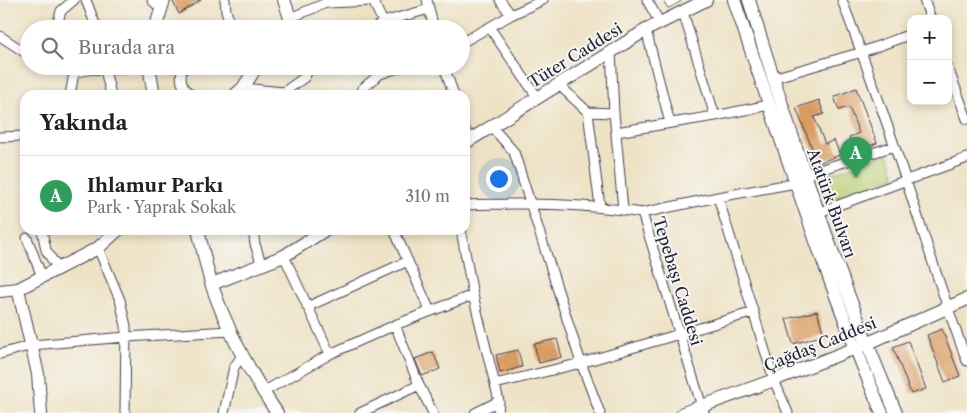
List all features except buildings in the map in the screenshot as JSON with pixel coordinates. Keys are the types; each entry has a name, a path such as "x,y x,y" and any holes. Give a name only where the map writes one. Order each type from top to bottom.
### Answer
{"street":[{"path":"58,20 61,11 74,0"},
{"path":"86,0 93,20"},
{"path":"225,0 229,20"},
{"path":"284,0 287,20"},
{"path":"500,0 511,16"},
{"path":"470,38 543,0"},
{"path":"647,0 660,24"},
{"name":"Tüter Caddesi","path":"470,136 491,126 646,30 706,0"},
{"path":"734,0 770,105 800,179 861,346 882,413"},
{"name":"Atatürk Bulvarı","path":"749,0 773,78 800,179 817,213 861,346 896,413"},
{"path":"842,0 862,52 947,308 967,361"},
{"path":"924,0 930,15"},
{"path":"294,20 326,3 373,1 382,20"},
{"path":"156,20 159,3"},
{"path":"388,20 428,5 432,20"},
{"path":"683,12 715,116"},
{"path":"490,28 538,97"},
{"path":"646,30 670,123"},
{"path":"773,78 862,52 907,35"},
{"path":"0,36 20,49"},
{"path":"611,51 614,112 623,210"},
{"path":"71,90 73,75"},
{"path":"106,75 110,90"},
{"path":"151,75 153,90"},
{"path":"181,75 182,86 186,90"},
{"path":"249,90 254,75"},
{"path":"289,90 306,75"},
{"path":"362,90 379,75"},
{"path":"447,75 452,90"},
{"path":"952,79 967,120"},
{"path":"558,84 588,112 600,207"},
{"path":"616,132 770,105"},
{"path":"588,112 614,112"},
{"path":"491,126 514,152 581,364 600,413"},
{"path":"0,137 20,136"},
{"path":"642,213 800,179 894,146"},
{"path":"817,213 967,158"},
{"path":"718,197 774,380 788,413"},
{"name":"Tepebaşı Caddesi","path":"470,205 530,203 600,207 642,213 703,409"},
{"path":"43,235 46,250 58,269"},
{"path":"0,290 18,289 98,248 110,235"},
{"path":"199,235 212,284 230,331 242,356 277,413"},
{"path":"254,235 255,244 262,266"},
{"path":"212,284 284,256 315,235"},
{"path":"396,235 430,311"},
{"path":"461,235 473,296 500,402 498,413"},
{"path":"27,238 42,277"},
{"path":"98,248 120,300 126,326 125,413"},
{"path":"284,256 330,354"},
{"path":"307,307 408,261"},
{"path":"18,289 38,374 42,413"},
{"path":"263,392 330,354 395,325 473,296"},
{"name":"Çağdaş Caddesi","path":"683,413 703,409 861,346 967,299"},
{"path":"495,384 581,364 754,312"},
{"path":"395,325 419,385 433,413"},
{"path":"0,354 32,346 126,337 230,331"},
{"path":"224,413 234,366 242,356"},
{"path":"360,413 377,409 419,385"},
{"path":"475,413 500,402"}],"lane":[{"path":"666,0 669,5 678,0"}],"green space":[{"path":"888,153 895,177 825,202 817,179"}],"place":[{"name":"Ihlamur Parkı","path":"856,178"}]}
